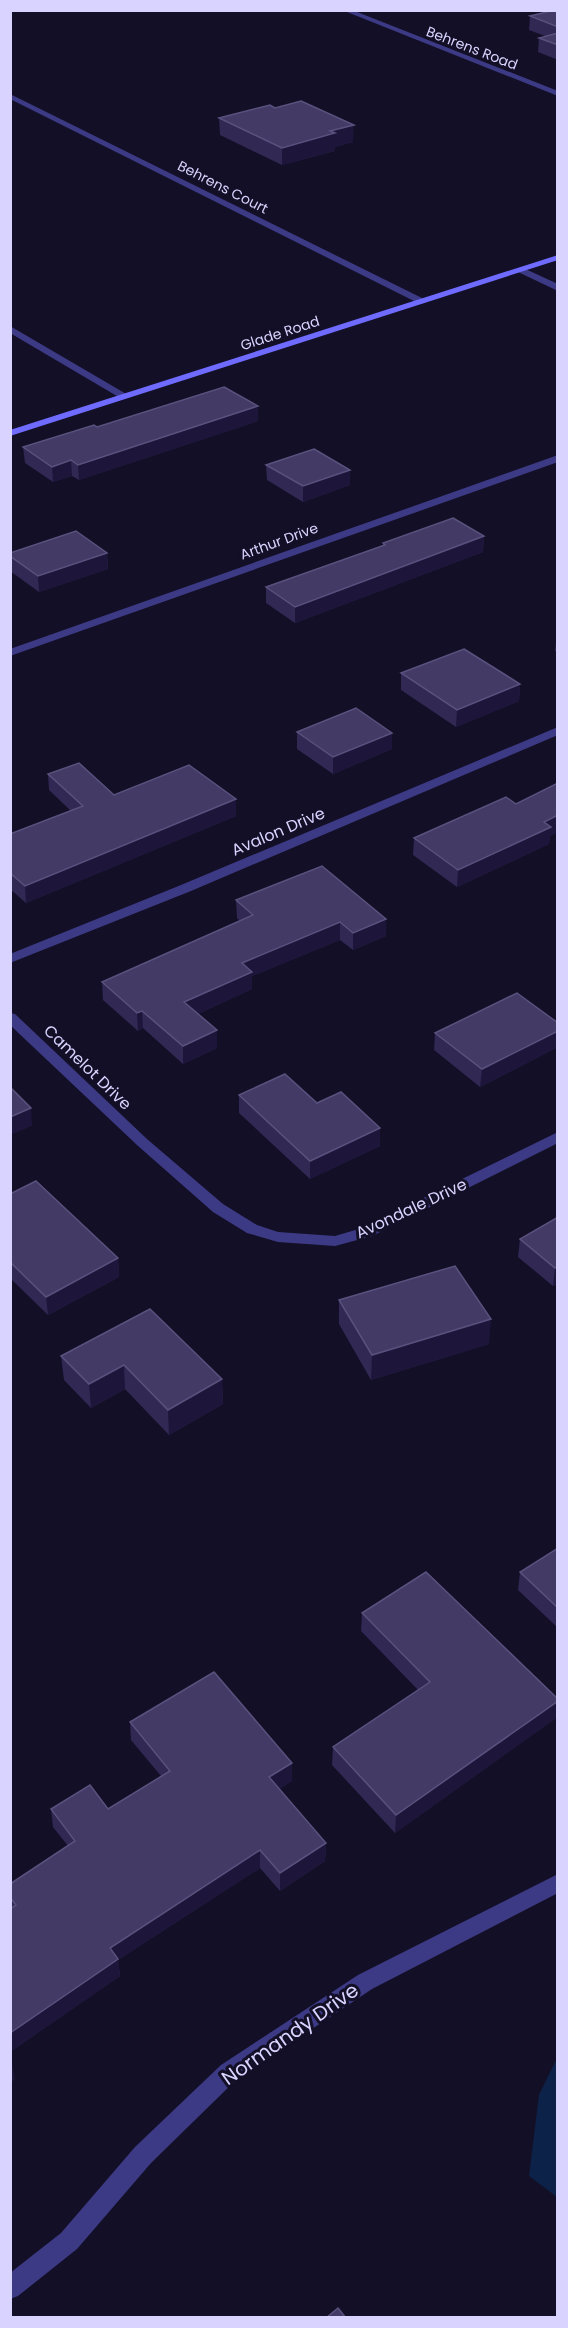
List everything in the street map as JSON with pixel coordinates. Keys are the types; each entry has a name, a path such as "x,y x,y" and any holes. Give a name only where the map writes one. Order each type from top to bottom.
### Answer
{"main road":[{"name":"Glade Road","path":"10,433 423,302 558,256"}],"street":[{"name":"Behrens Road","path":"345,10 558,94"},
{"name":"Behrens Court","path":"10,96 423,302"},
{"path":"521,270 558,288"},
{"path":"10,329 125,397"},
{"name":"Arthur Drive","path":"10,653 558,458"},
{"name":"Avalon Drive","path":"10,959 186,888 558,730"},
{"name":"Camelot Drive","path":"10,1017 142,1142"},
{"name":"Avondale Drive","path":"142,1142 218,1208 252,1229 278,1237 335,1241 367,1232 558,1137"},
{"name":"Normandy Drive","path":"10,2288 69,2241 143,2155 229,2072 365,1982 558,1883"}],"water":[{"path":"557,2058 557,2197 529,2176 539,2095"}],"building":[{"path":"558,10 558,27 530,16"},
{"path":"558,33 558,45 539,38"},
{"path":"301,101 354,125 330,131 335,133 282,148 219,118 270,105 275,108"},
{"path":"224,387 258,406 78,465 71,460 52,467 23,447 94,425 97,427"},
{"path":"314,449 350,470 303,486 266,465"},
{"path":"453,518 484,536 295,607 266,587 385,545 383,543"},
{"path":"76,531 107,553 38,576 10,556 10,553"},
{"path":"464,649 520,684 457,710 401,673"},
{"path":"356,708 392,733 333,757 297,732"},
{"path":"79,763 114,795 189,765 236,799 25,886 10,873 10,834 83,806 48,774"},
{"path":"558,783 558,815 544,822 551,827 458,870 414,838 506,797 516,804"},
{"path":"322,866 386,919 353,933 340,922 242,963 252,972 184,1002 217,1030 183,1046 142,1011 137,1013 102,982 253,915 236,900"},
{"path":"517,993 558,1023 558,1031 482,1069 435,1033"},
{"path":"285,1074 317,1103 341,1092 380,1128 310,1161 239,1095"},
{"path":"10,1087 31,1108 10,1117"},
{"path":"36,1181 118,1258 46,1297 10,1262 10,1194"},
{"path":"558,1217 558,1266 555,1268 520,1239"},
{"path":"455,1266 491,1319 372,1355 339,1300"},
{"path":"150,1309 222,1379 168,1410 124,1365 89,1384 61,1356"},
{"path":"558,1548 558,1608 520,1572"},
{"path":"426,1572 558,1701 396,1815 333,1747 430,1682 362,1613"},
{"path":"214,1672 292,1763 269,1777 326,1843 280,1873 260,1850 110,1948 118,1959 10,2033 10,1909 16,1905 10,1897 10,1884 75,1841 51,1809 90,1785 108,1809 170,1771 130,1722"},
{"path":"338,2308 346,2318 326,2318"}]}
